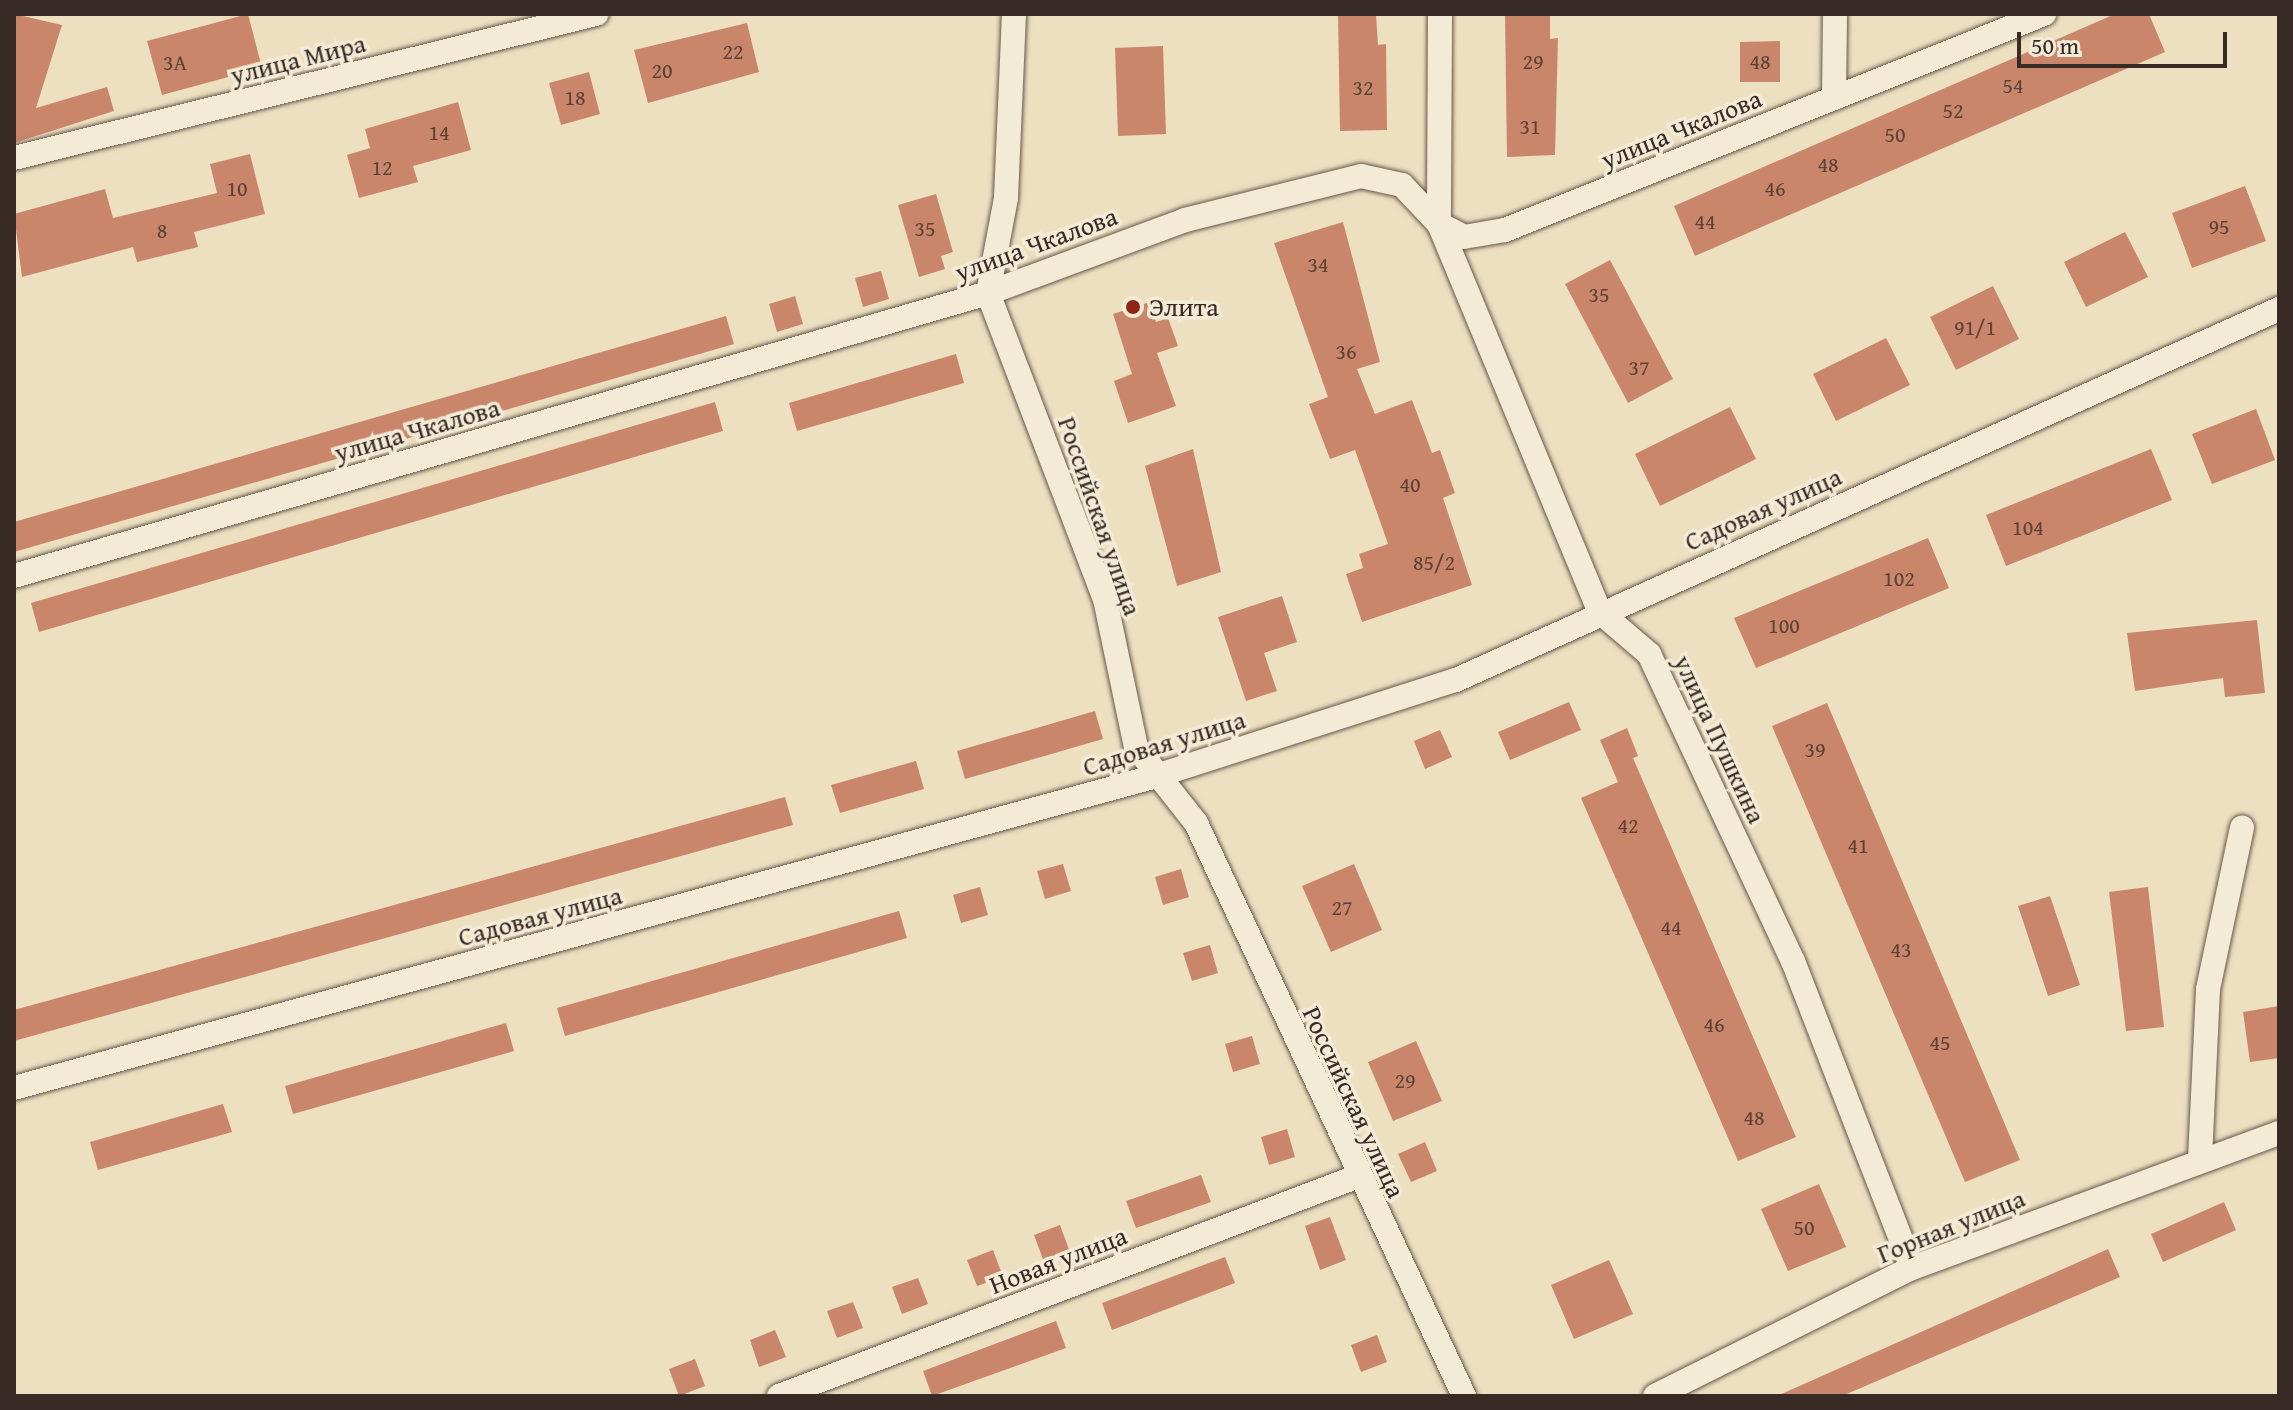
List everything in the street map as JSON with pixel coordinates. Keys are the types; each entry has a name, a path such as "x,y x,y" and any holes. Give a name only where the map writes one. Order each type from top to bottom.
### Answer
{"street":[{"name":"улица Мира","path":"14,158 596,14"},
{"path":"988,293 1006,198 1014,14"},
{"name":"улица Пушкина","path":"1440,14 1439,224 1600,612 1649,654 1793,961 1912,1268"},
{"path":"1834,98 1835,14"},
{"name":"улица Чкалова","path":"14,576 988,293 1185,220 1361,176 1402,185 1439,224 1464,237 1505,230 2044,14"},
{"name":"Российская улица","path":"988,293 1105,599 1136,747 1153,777 1196,823 1356,1177 1464,1396"},
{"name":"Садовая улица","path":"14,1088 1153,777 1456,680 1600,612 2279,309"},
{"path":"2200,1159 2208,989 2242,828"},
{"name":"Горная улица","path":"1655,1396 1912,1268 2200,1159 2279,1133"},
{"name":"Новая улица","path":"779,1396 1356,1177"}],"building":[{"path":"14,14 62,25 36,108 107,87 114,111 14,143"},
{"path":"248,14 262,68 162,95 147,41"},
{"path":"1338,14 1376,14 1378,45 1386,44 1387,130 1340,131"},
{"path":"1505,14 1550,14 1550,39 1558,38 1555,155 1507,157"},
{"path":"2115,14 2149,14 2165,52 1695,256 1674,206"},
{"path":"747,23 759,72 648,103 634,50"},
{"path":"1780,41 1780,82 1740,82 1740,42"},
{"path":"1163,46 1166,134 1118,136 1115,48"},
{"path":"589,72 600,114 561,125 549,83"},
{"path":"458,102 471,150 413,166 418,182 359,198 347,155 370,148 365,129"},
{"path":"250,154 265,214 194,232 198,247 137,262 133,247 22,277 14,214 105,189 113,218 217,193 210,164"},
{"path":"2245,186 2266,241 2192,268 2172,213"},
{"path":"936,194 953,252 941,256 945,269 919,277 898,205"},
{"path":"1343,222 1380,362 1357,369 1375,414 1412,400 1432,453 1440,450 1455,493 1443,498 1472,585 1362,622 1346,574 1363,568 1359,554 1388,544 1355,450 1330,459 1309,404 1328,397 1274,243"},
{"path":"2125,232 2148,277 2086,307 2064,262"},
{"path":"1610,260 1673,379 1628,403 1565,284"},
{"path":"881,271 889,299 863,307 855,278"},
{"path":"1993,286 2019,339 1956,370 1930,317"},
{"path":"795,296 803,324 777,332 769,304"},
{"path":"1150,302 1156,322 1168,318 1178,346 1157,353 1176,406 1128,423 1114,381 1132,374 1113,314"},
{"path":"726,316 734,344 14,552 14,522"},
{"path":"1886,338 1910,385 1836,421 1813,374"},
{"path":"956,354 964,383 797,431 789,403"},
{"path":"715,402 723,431 39,632 31,603"},
{"path":"1730,407 1756,459 1660,506 1635,454"},
{"path":"2256,409 2275,460 2212,484 2192,434"},
{"path":"1193,449 1221,572 1177,586 1145,466"},
{"path":"2151,449 2172,500 2006,566 1986,515"},
{"path":"1928,538 1949,588 1756,668 1734,618"},
{"path":"1282,596 1297,642 1264,653 1277,691 1246,701 1218,617"},
{"path":"2257,620 2265,693 2225,697 2223,678 2135,691 2127,633"},
{"path":"1569,702 1581,730 1510,760 1498,732"},
{"path":"1827,703 2020,1160 1965,1182 1772,726"},
{"path":"1095,711 1103,739 965,779 957,751"},
{"path":"1627,728 1638,756 1633,758 1796,1137 1738,1161 1581,798 1618,782 1600,740"},
{"path":"1440,730 1452,757 1425,769 1414,741"},
{"path":"916,761 924,789 840,813 831,785"},
{"path":"785,797 793,825 14,1041 14,1010"},
{"path":"1063,864 1071,891 1045,899 1037,871"},
{"path":"1354,864 1382,930 1331,952 1302,886"},
{"path":"1181,869 1189,897 1163,905 1155,877"},
{"path":"980,887 988,915 961,923 953,895"},
{"path":"2148,887 2164,1027 2126,1031 2109,892"},
{"path":"2050,896 2080,985 2048,996 2018,906"},
{"path":"899,911 907,938 565,1036 557,1008"},
{"path":"1210,945 1218,973 1192,981 1183,953"},
{"path":"2279,1006 2279,1058 2250,1062 2243,1012"},
{"path":"506,1023 514,1051 293,1114 285,1086"},
{"path":"1252,1036 1260,1064 1233,1072 1225,1044"},
{"path":"1416,1041 1442,1101 1393,1121 1368,1062"},
{"path":"223,1104 232,1132 98,1170 90,1142"},
{"path":"1287,1129 1295,1157 1269,1165 1261,1137"},
{"path":"1425,1142 1437,1171 1411,1182 1398,1154"},
{"path":"1201,1175 1211,1202 1136,1228 1126,1201"},
{"path":"1819,1184 1846,1247 1788,1271 1761,1209"},
{"path":"2224,1202 2236,1230 2163,1262 2151,1234"},
{"path":"1330,1217 1346,1260 1320,1270 1305,1226"},
{"path":"1060,1225 1070,1252 1044,1262 1034,1235"},
{"path":"2108,1249 2120,1277 1842,1396 1777,1396"},
{"path":"993,1250 1003,1277 977,1286 967,1260"},
{"path":"1225,1257 1235,1283 1112,1330 1102,1303"},
{"path":"1609,1260 1633,1314 1574,1339 1551,1285"},
{"path":"918,1278 928,1304 902,1314 892,1287"},
{"path":"853,1302 863,1328 837,1338 827,1311"},
{"path":"1056,1321 1066,1348 932,1396 923,1371"},
{"path":"775,1330 786,1357 759,1367 750,1340"},
{"path":"1377,1335 1387,1362 1361,1372 1351,1345"},
{"path":"695,1359 705,1386 679,1396 669,1369"}],"place":[{"name":"Элита","path":"1133,307"}]}
